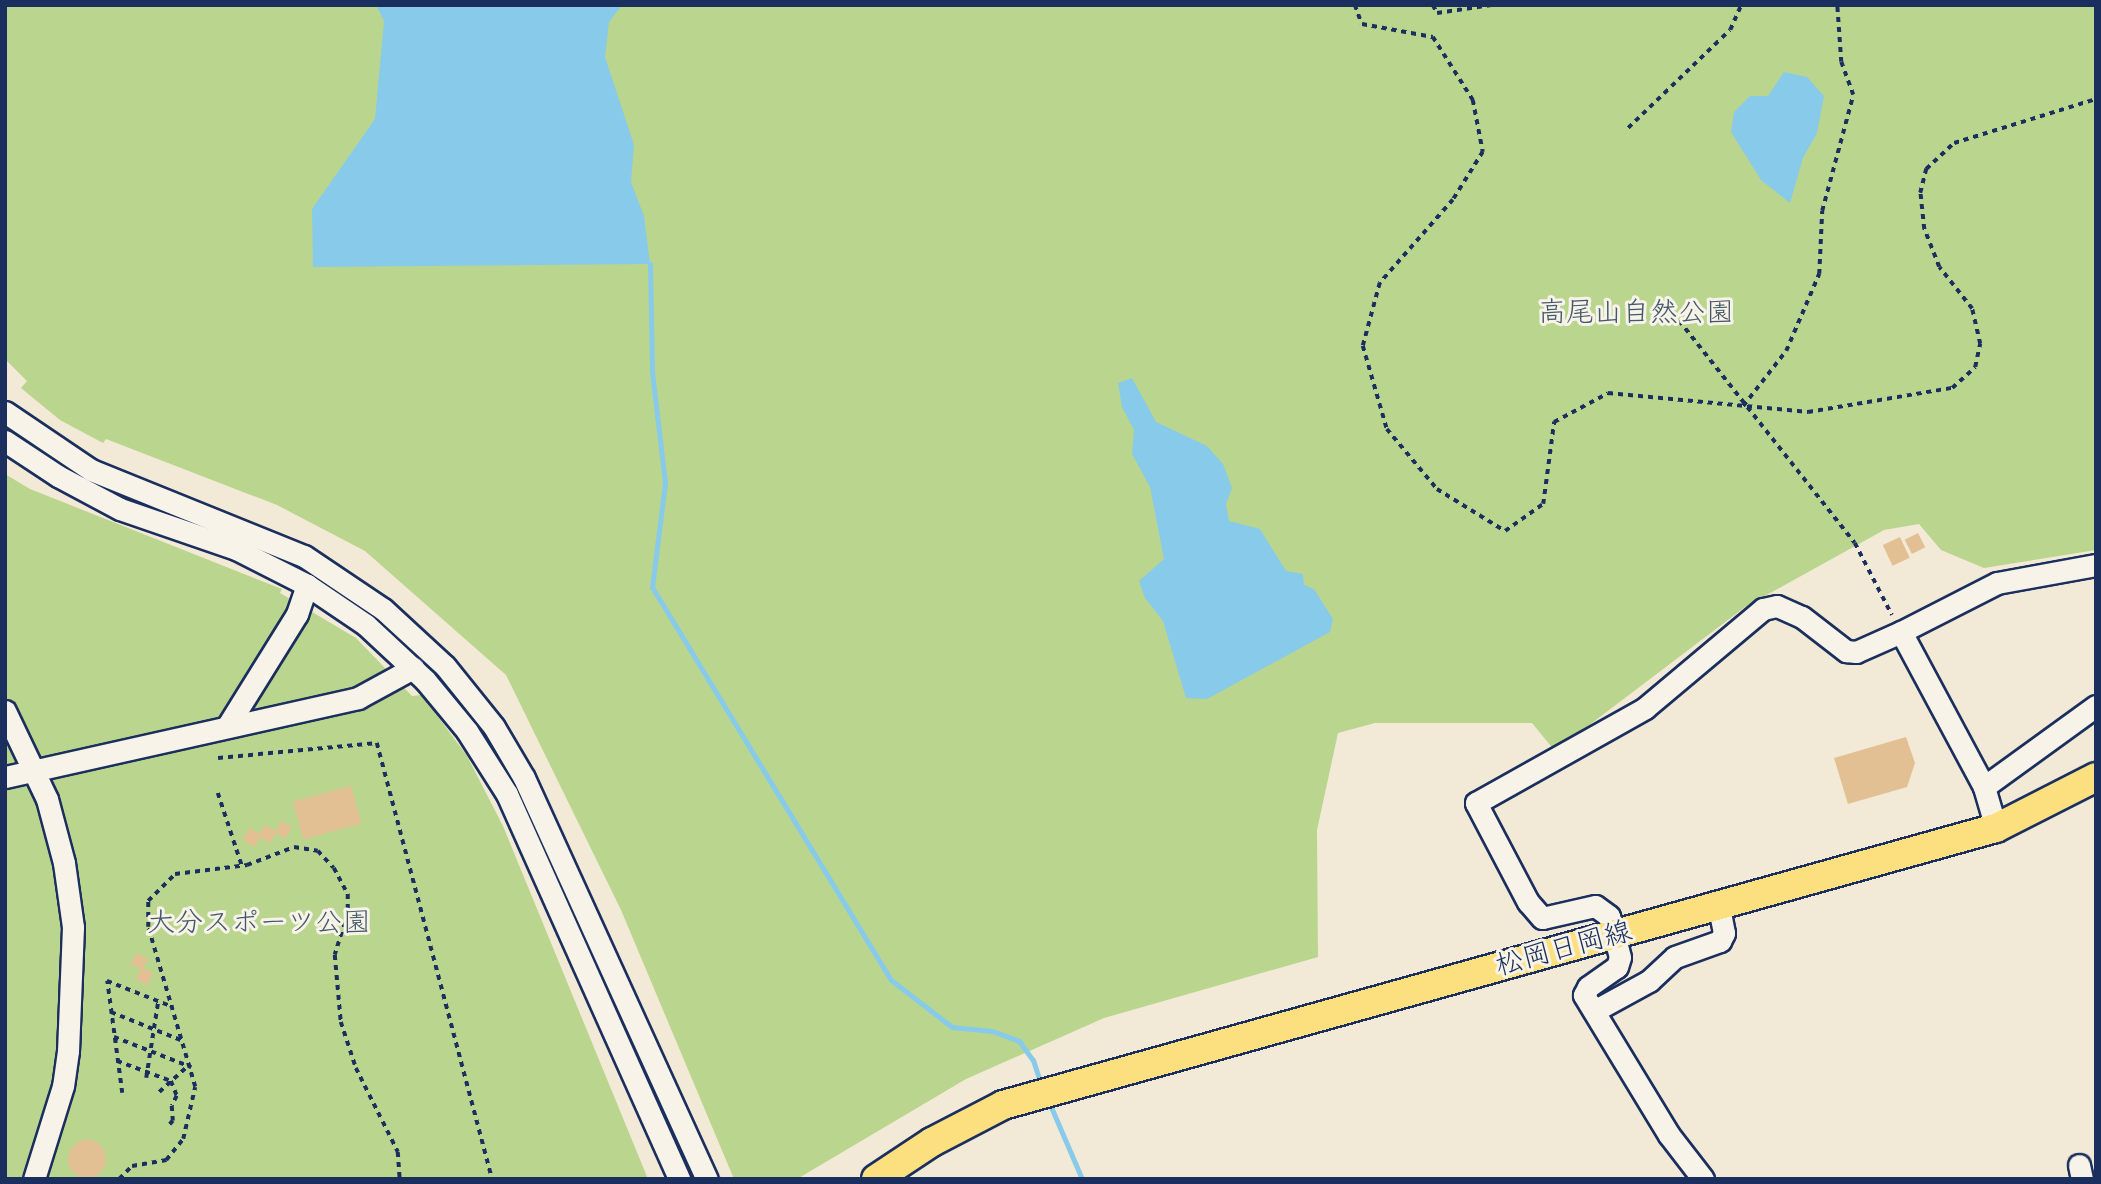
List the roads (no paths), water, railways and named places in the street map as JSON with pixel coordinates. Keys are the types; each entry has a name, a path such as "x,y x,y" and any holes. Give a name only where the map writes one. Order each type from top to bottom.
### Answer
{"main road":[{"name":"松岡日岡線","path":"889,1176 1008,1118 1023,1102 1296,1022 1616,937 1996,828 2096,777"}],"street":[{"path":"5,412 100,474 304,556 383,609 445,666 494,727 524,778 707,1179"},
{"path":"5,441 58,476 120,509 228,546 307,585 366,625 413,668 467,731 506,794 679,1179"},
{"path":"1703,1179 1669,1135 1584,995 1588,987 1617,967 1620,957 1609,916 1595,906 1542,918 1528,902 1476,803 1644,708 1763,609 1777,606 1802,617 1846,651 1856,652 1902,632 1997,583 2096,565"},
{"path":"228,725 296,614 307,585"},
{"path":"1902,632 1984,787 1996,828"},
{"path":"5,777 358,698 413,668"},
{"path":"1984,787 2096,706"},
{"path":"5,711 36,769 64,863 74,952 73,1015 63,1086 34,1179"},
{"path":"1594,1012 1648,981 1675,957 1720,941 1724,933 1719,908"}],"water":[{"path":"376,5 622,5 609,22 605,57 634,145 631,182 644,216 650,264 313,267 312,209 375,119 384,21"},
{"path":"1784,72 1807,77 1824,96 1817,133 1803,158 1790,203 1761,180 1731,132 1734,112 1750,96 1768,96"},
{"path":"1132,378 1156,422 1207,446 1223,464 1232,488 1226,504 1229,521 1260,529 1286,571 1303,574 1304,585 1314,589 1333,619 1330,632 1207,699 1186,698 1163,621 1145,598 1139,581 1164,559 1150,487 1132,454 1134,430 1122,407 1118,383"}],"waterway":[{"path":"650,264 652,372 665,483 652,587 891,980 952,1027 992,1031 1019,1041 1033,1060 1041,1085"},
{"path":"1048,1100 1082,1179"}],"park label":[{"name":"高尾山自然公園","path":"1636,314"},
{"name":"大分スポーツ公園","path":"259,924"}]}
